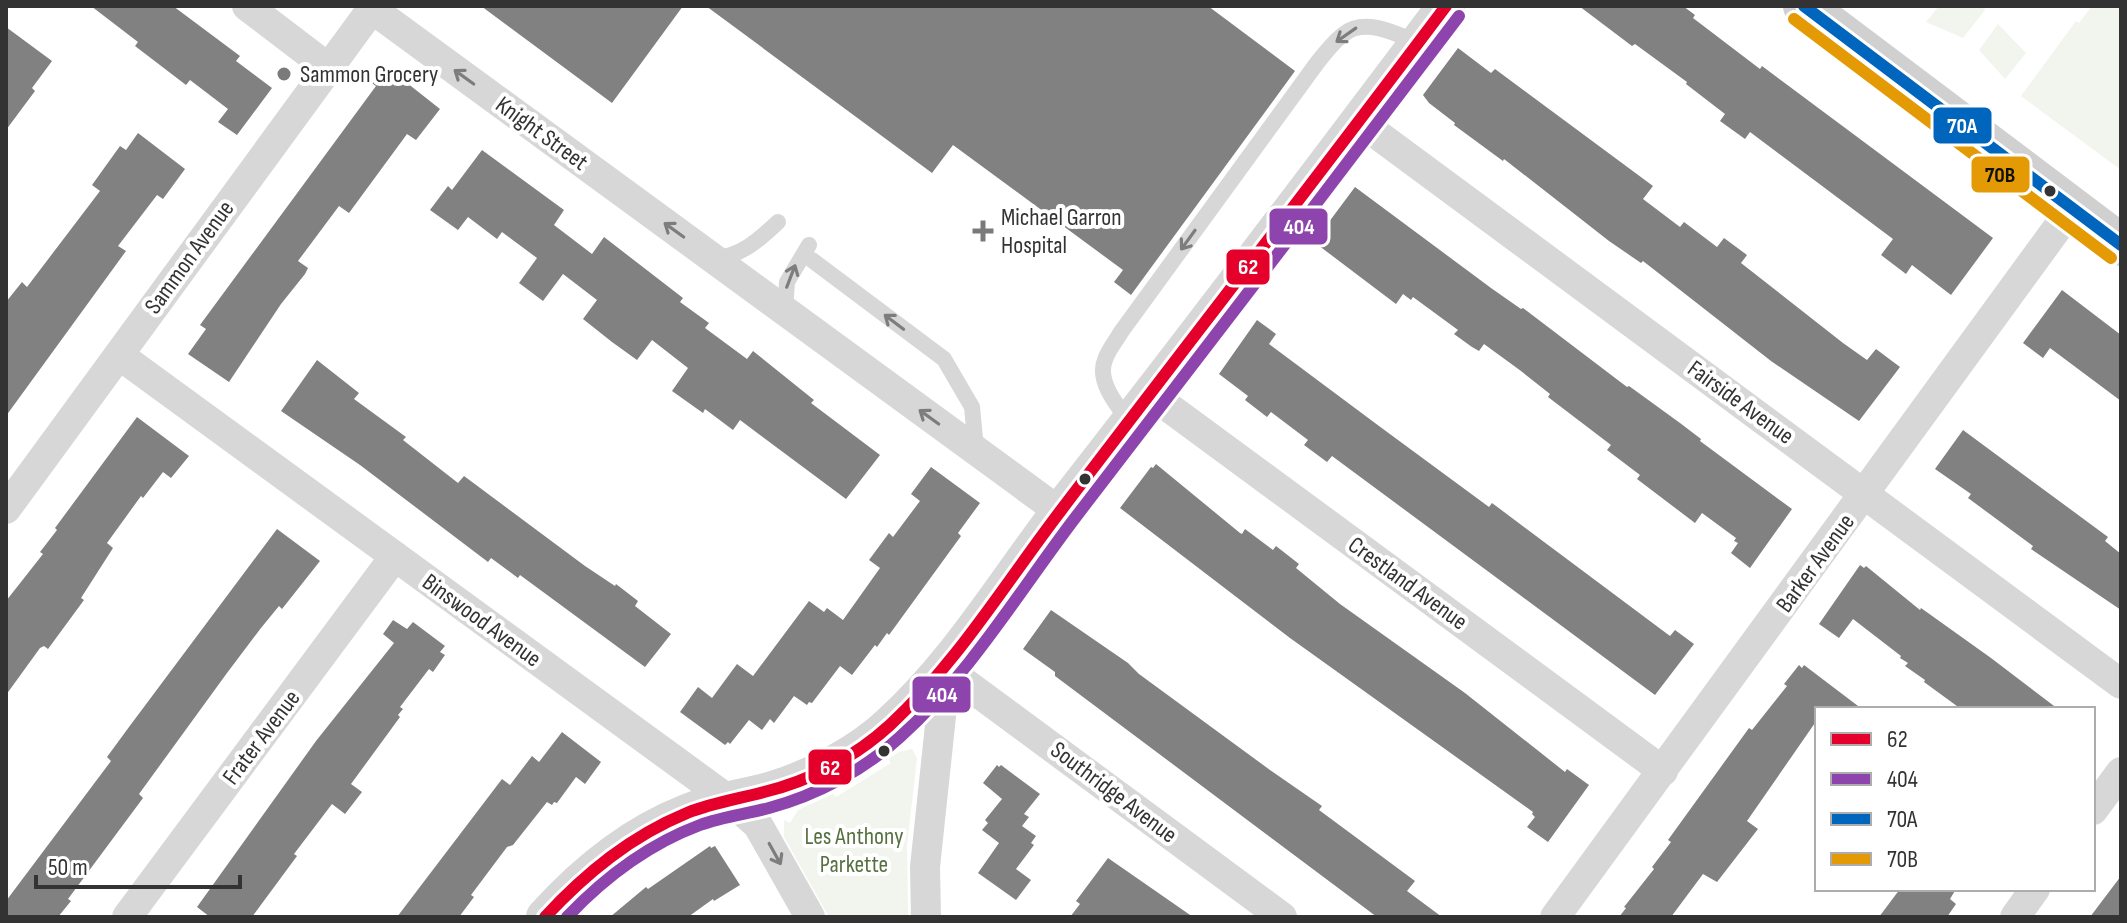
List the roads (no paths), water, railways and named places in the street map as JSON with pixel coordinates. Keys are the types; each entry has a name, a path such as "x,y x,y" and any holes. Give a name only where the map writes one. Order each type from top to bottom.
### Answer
{"main road":[{"path":"1804,6 2121,245"}],"street":[{"path":"247,6 327,67"},
{"path":"545,917 577,882 617,851 661,824 690,811 803,779 860,748 889,727 946,669 1060,512 1142,409 1446,6"},
{"name":"Sammon Avenue","path":"6,509 373,8"},
{"name":"Knight Street","path":"373,8 1060,512"},
{"name":"Fairside Avenue","path":"1359,121 2121,684"},
{"name":"Barker Avenue","path":"1555,917 2072,208"},
{"name":"Binswood Avenue","path":"119,355 729,800 758,825 810,917"},
{"name":"Crestland Avenue","path":"1142,409 1663,771"},
{"name":"Frater Avenue","path":"127,917 395,556"},
{"path":"926,917 925,867 946,669"},
{"name":"Southridge Avenue","path":"946,669 1282,917"},
{"path":"2095,807 2121,772"},
{"path":"2015,917 2034,891"}],"lane":[{"path":"1142,409 1114,403 1103,376 1103,362 1121,332 1317,63 1345,32 1363,26 1390,31 1418,43"},
{"path":"714,259 728,257 753,246 778,222"},
{"path":"785,311 787,282 810,252 944,359 972,407 976,451"}],"place":[{"name":"Sammon Grocery","path":"284,74"},
{"name":"Michael Garron Hospital","path":"983,231"}],"park label":[{"name":"Les Anthony Parkette","path":"854,850"}]}
